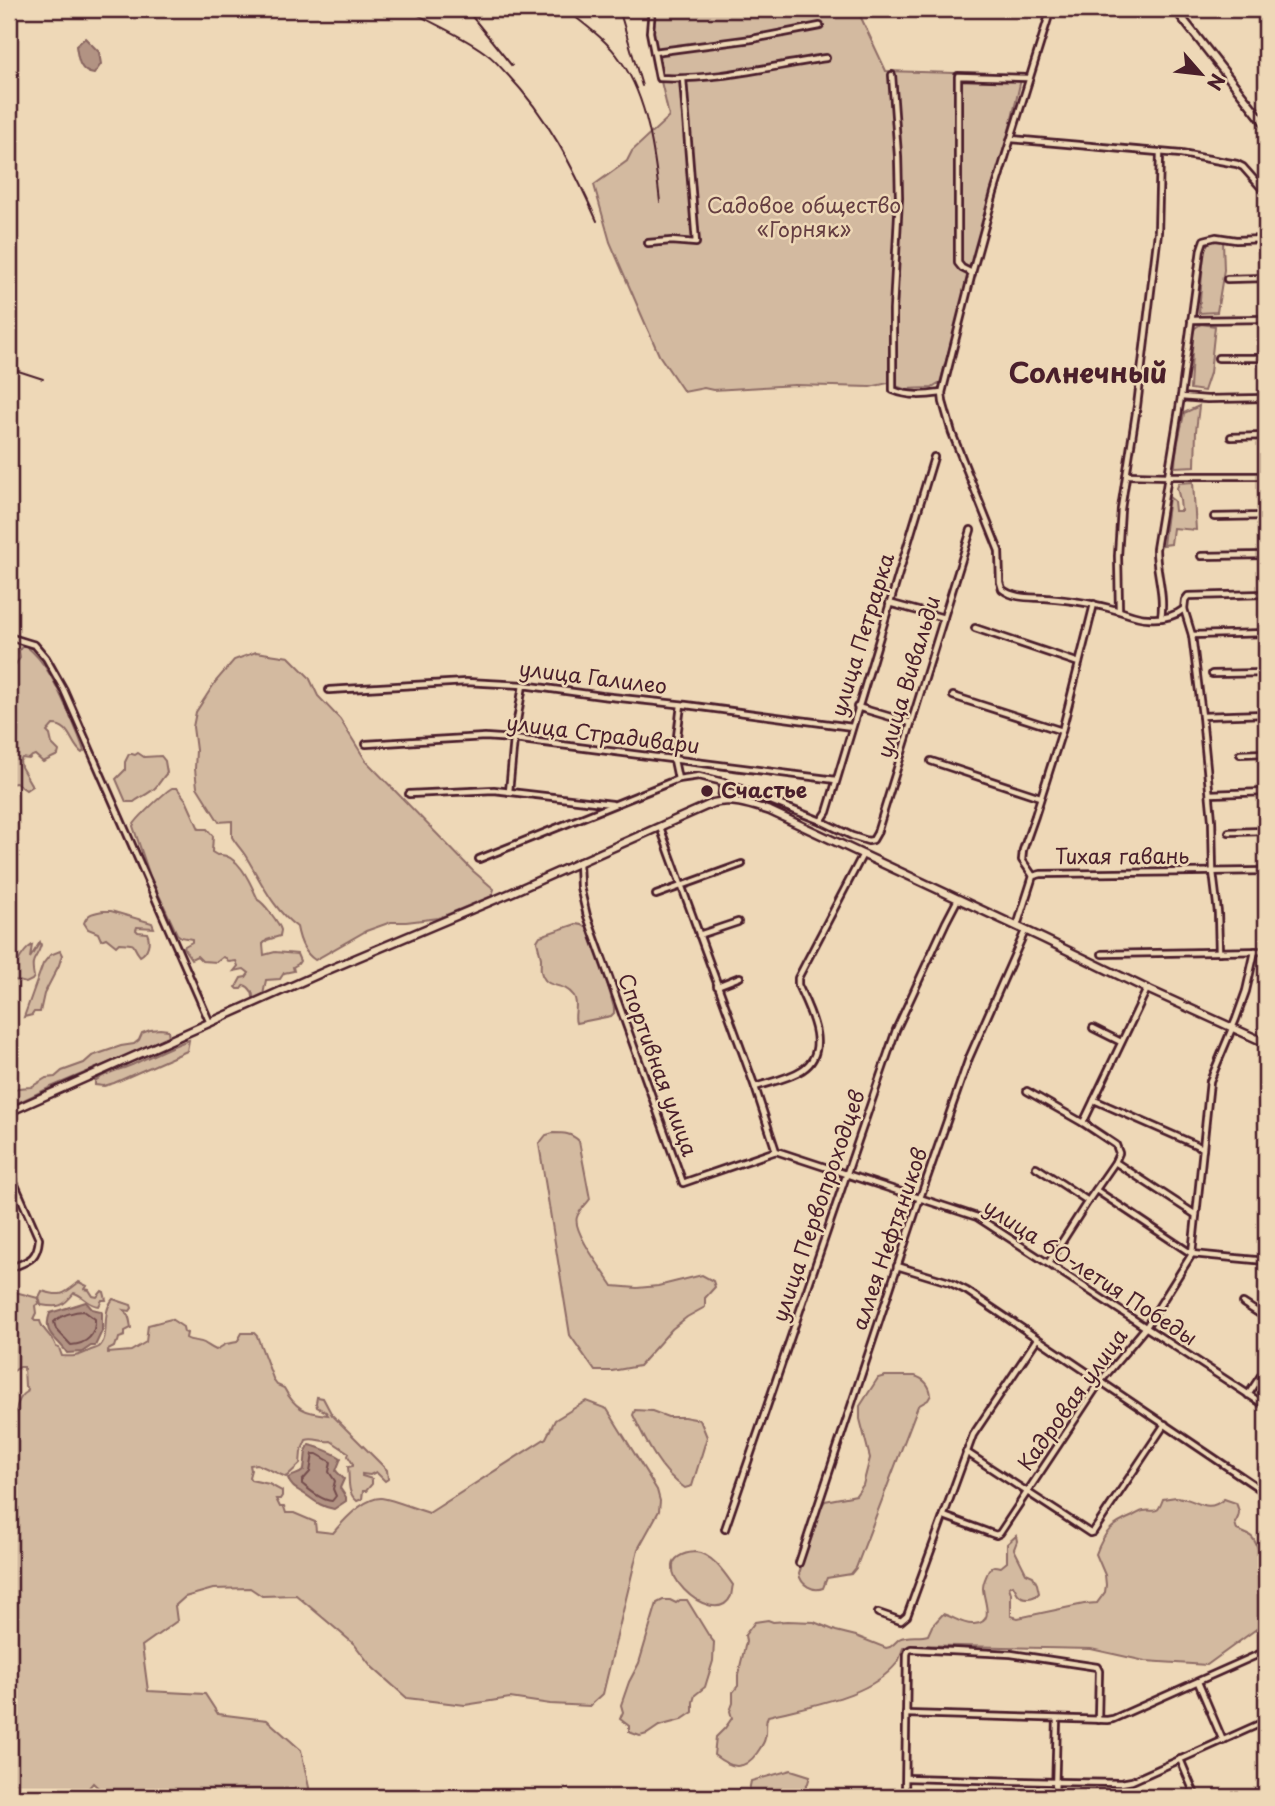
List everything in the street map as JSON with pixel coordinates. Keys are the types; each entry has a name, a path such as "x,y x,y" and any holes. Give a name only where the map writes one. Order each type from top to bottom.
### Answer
{"street":[{"path":"652,9 650,32 659,78 683,79 743,73 826,58"},
{"path":"1051,9 1028,78 972,273 943,402 951,432 999,551 1002,589 1014,596 1071,600 1118,610 1136,617 1161,618 1177,614 1184,609"},
{"path":"1175,9 1266,125"},
{"path":"653,52 727,43 820,26"},
{"path":"892,75 899,197 893,390 902,394 943,393"},
{"path":"972,273 958,263 958,76 1028,78"},
{"path":"648,243 696,243 683,79"},
{"path":"1011,139 1181,154 1237,164 1243,167 1266,193"},
{"path":"1118,610 1121,509 1128,475 1158,232 1160,153"},
{"path":"1161,618 1162,586 1156,549 1181,397 1201,249 1204,240 1216,237 1236,240 1266,239"},
{"path":"1227,279 1266,278"},
{"path":"1191,320 1266,319"},
{"path":"1218,358 1266,358"},
{"path":"1181,397 1207,400 1266,398"},
{"path":"1231,437 1266,436"},
{"name":"улица Петрарка","path":"821,821 827,812 934,457"},
{"path":"1128,475 1266,476"},
{"path":"1214,517 1266,516"},
{"name":"улица Вивальди","path":"821,821 852,836 873,841 971,530"},
{"path":"1201,556 1266,555"},
{"path":"1219,952 1210,794 1192,635 1184,609 1185,600 1188,596 1195,595 1266,594"},
{"path":"889,603 944,618"},
{"path":"1032,876 1023,860 1023,850 1062,731 1094,604"},
{"path":"975,628 1079,663"},
{"path":"1192,635 1266,634"},
{"path":"9,637 35,645 46,658 64,690 210,1023"},
{"path":"1212,674 1266,673"},
{"name":"улица Галилео","path":"329,690 466,682 523,685 852,727"},
{"path":"509,792 523,685"},
{"path":"953,696 1062,731"},
{"path":"678,779 674,760 681,705"},
{"path":"857,707 911,723"},
{"path":"1202,716 1266,714"},
{"name":"улица Страдивари","path":"366,744 485,737 514,738 836,780"},
{"path":"1240,754 1266,753"},
{"path":"931,761 1040,797"},
{"path":"479,859 678,779 699,776 723,782 821,821"},
{"path":"721,801 723,782"},
{"path":"409,794 494,790 613,805"},
{"path":"1210,794 1266,792"},
{"path":"9,1112 328,970 721,801 734,801 770,811 1266,1043"},
{"path":"659,826 776,1151"},
{"path":"1229,832 1266,831"},
{"path":"755,1087 799,1072 811,1060 817,1043 817,1031 798,985 798,978 863,854"},
{"name":"Спортивная улица","path":"579,862 580,887 587,916 683,1183 776,1151"},
{"path":"656,895 742,864"},
{"name":"Тихая гавань","path":"1017,927 1032,876 1049,873 1266,871"},
{"name":"улица Первопроходцев","path":"725,1529 896,1030 958,900"},
{"path":"699,935 738,922"},
{"name":"аллея Нефтяников","path":"799,1563 968,1058 1025,931"},
{"name":"Кадровая улица","path":"944,1516 996,1535 1000,1533 1100,1382 1146,1327 1192,1254 1210,1082 1246,991 1255,951"},
{"path":"1102,954 1266,951"},
{"path":"717,986 740,977"},
{"path":"1083,1123 1147,989"},
{"path":"1093,1028 1121,1042"},
{"path":"1027,1091 1116,1144 1119,1153 1049,1262"},
{"path":"1094,1100 1203,1148"},
{"name":"улица 60-летия Победы","path":"776,1151 977,1217 1266,1406"},
{"path":"1115,1162 1197,1215"},
{"path":"1036,1167 1088,1201"},
{"path":"9,1171 39,1239 38,1251 30,1260 9,1269"},
{"path":"1096,1190 1192,1254 1266,1261"},
{"path":"897,1266 949,1282 967,1292 1266,1493"},
{"path":"1243,1303 1266,1318"},
{"path":"878,1613 901,1622 907,1616 973,1435 1037,1339"},
{"path":"1248,1395 1266,1368"},
{"path":"966,1452 1090,1533 1165,1424"},
{"path":"905,1797 907,1654 911,1649 1011,1654 1097,1667 1100,1671 1098,1720"},
{"path":"906,1714 1113,1719 1266,1651"},
{"path":"1198,1682 1223,1741"},
{"path":"1055,1797 1057,1719"},
{"path":"906,1778 1132,1782 1266,1721"},
{"path":"1180,1759 1196,1797"}],"green space":[{"name":"Садовое общество «Горняк»","path":"653,9 857,9 886,71 1022,75 940,383 932,388 904,389 888,383 870,387 795,385 713,390 704,388 684,392 659,355 638,307 610,242 594,185 627,161 632,151 669,117 654,50"},
{"path":"1211,240 1223,241 1224,270 1217,312 1199,313 1204,249"},
{"path":"1201,324 1215,326 1210,373 1204,391 1190,389 1193,333"},
{"path":"1199,406 1195,466 1175,467 1184,413"},
{"path":"1193,482 1196,530 1173,528 1171,544 1163,545 1169,497 1174,501 1175,511 1181,511 1177,488 1179,483"},
{"path":"22,646 34,653 53,680 84,751 82,753 78,749 67,731 53,725 47,732 52,744 59,751 58,755 43,762 35,755 20,761 32,786 26,790 16,783 9,784 9,748 18,731 14,720 14,703 18,702 19,698 9,692 9,673 20,658 19,651"},
{"path":"256,652 289,657 309,677 318,696 340,719 366,761 473,871 494,889 492,896 439,918 391,922 366,931 315,960 311,957 303,945 297,927 274,903 232,837 232,821 219,822 197,787 193,727 196,712 216,681 234,660"},
{"path":"138,753 144,757 161,756 165,761 167,773 150,792 134,802 126,802 116,779 125,770 129,754"},
{"path":"172,788 177,788 186,800 199,829 207,829 213,836 212,852 225,855 243,870 258,900 280,927 280,936 263,944 264,955 275,952 297,954 300,961 293,967 294,971 284,973 280,979 266,980 263,995 258,1000 253,1000 250,989 246,986 241,989 236,987 241,978 249,973 244,969 234,971 238,966 236,961 229,962 223,957 217,962 202,961 197,956 191,959 183,947 192,942 192,939 177,934 150,876 133,826"},
{"path":"103,911 152,923 154,928 137,927 136,930 147,933 149,939 143,954 140,956 132,944 119,943 116,946 106,938 101,940 98,933 88,929 84,923 87,917"},
{"path":"576,924 587,928 605,974 614,1013 611,1016 576,1023 574,996 567,989 548,982 542,975 537,941 540,936"},
{"path":"40,942 33,962 32,980 26,983 15,980 9,985 11,975 21,957 32,945 30,958"},
{"path":"60,951 62,955 59,965 44,994 40,1012 24,1017 43,964 50,955"},
{"path":"168,1030 169,1037 9,1107 9,1095 18,1088 31,1087 84,1063 92,1056 134,1044 142,1033"},
{"path":"189,1040 187,1051 114,1083 95,1085 95,1081 105,1075"},
{"path":"567,1134 579,1141 590,1199 577,1217 579,1232 613,1286 658,1286 702,1275 713,1281 715,1287 705,1298 705,1307 672,1329 639,1366 595,1371 570,1335 539,1144 546,1135"},
{"path":"79,1282 87,1286 85,1289 93,1296 97,1297 104,1292 106,1300 95,1306 74,1293 60,1305 41,1305 39,1297 42,1291 62,1294"},
{"path":"9,1293 38,1298 39,1303 35,1306 33,1319 40,1321 62,1356 79,1355 103,1343 107,1311 113,1299 131,1305 130,1311 124,1310 129,1316 131,1328 125,1331 125,1336 119,1338 108,1353 131,1351 146,1342 148,1325 171,1319 183,1327 187,1333 186,1338 202,1342 216,1350 237,1342 242,1333 254,1333 274,1381 284,1388 292,1401 307,1411 328,1415 317,1407 317,1397 323,1398 332,1415 387,1470 388,1479 385,1481 376,1472 370,1475 362,1474 372,1479 372,1484 363,1491 362,1499 357,1501 349,1486 348,1467 353,1464 349,1453 331,1441 306,1440 300,1464 286,1477 257,1464 250,1465 251,1480 269,1484 282,1491 280,1499 276,1499 280,1507 284,1507 286,1513 294,1513 315,1522 316,1531 333,1533 354,1511 374,1499 390,1500 429,1513 546,1438 555,1420 586,1401 607,1409 657,1490 660,1501 659,1511 638,1549 603,1694 590,1706 510,1698 465,1705 407,1698 372,1667 354,1644 296,1595 262,1596 250,1588 213,1589 185,1597 175,1606 177,1621 142,1646 148,1691 205,1694 218,1714 267,1720 301,1750 311,1797 108,1797 93,1783 81,1797 9,1797 9,1419 14,1419 19,1400 28,1389 25,1386 24,1367 9,1372"},
{"path":"918,1377 928,1386 931,1395 918,1406 856,1568 851,1574 827,1578 823,1588 812,1588 802,1581 799,1574 813,1526 825,1501 856,1495 863,1485 870,1458 860,1419 860,1406 878,1378"},
{"path":"635,1410 700,1420 707,1437 692,1486 685,1488 676,1482 661,1465 633,1415"},
{"path":"1176,1497 1206,1506 1218,1504 1224,1499 1236,1503 1239,1513 1235,1523 1237,1530 1253,1539 1266,1565 1266,1622 1207,1665 1145,1661 1091,1649 913,1645 903,1648 897,1663 885,1675 855,1692 768,1716 764,1742 747,1763 731,1765 714,1755 716,1737 732,1718 730,1711 733,1692 738,1686 745,1635 755,1622 814,1622 886,1648 902,1638 928,1635 943,1614 966,1623 981,1623 987,1615 983,1588 988,1572 992,1567 1001,1567 1007,1562 1007,1544 1016,1536 1014,1549 1026,1573 1033,1576 1039,1593 1026,1598 1018,1594 1013,1585 1009,1587 1011,1616 1018,1618 1097,1603 1105,1592 1106,1585 1105,1575 1096,1554 1105,1535 1119,1523 1140,1512 1156,1511 1163,1499"},
{"path":"695,1552 712,1559 733,1585 731,1596 722,1605 710,1605 696,1600 684,1590 676,1578 673,1566 679,1557"},
{"path":"663,1600 676,1603 687,1600 714,1642 713,1661 705,1687 695,1695 693,1712 681,1720 659,1726 640,1736 629,1732 629,1726 620,1719 623,1712 621,1705 639,1663 657,1603"},
{"path":"791,1770 810,1776 798,1797 711,1797 729,1790 749,1791 751,1781"}],"water":[{"path":"85,38 99,52 101,64 94,74 85,71 79,60 76,46"},
{"path":"86,1302 92,1309 101,1311 102,1331 95,1346 82,1352 67,1353 49,1331 50,1313"},
{"path":"309,1445 341,1458 336,1471 344,1479 340,1488 346,1501 334,1509 318,1503 289,1482 288,1478 304,1470"}],"railway":[{"path":"408,9 479,48 522,90 558,143 597,221"},
{"path":"466,9 512,66"},
{"path":"565,9 609,46 630,76 649,128 660,202"},
{"path":"619,9 642,86"},
{"path":"9,368 43,379"}],"place":[{"name":"Счастье","path":"707,791"}],"district":[{"name":"Солнечный","path":"1088,373"}]}
